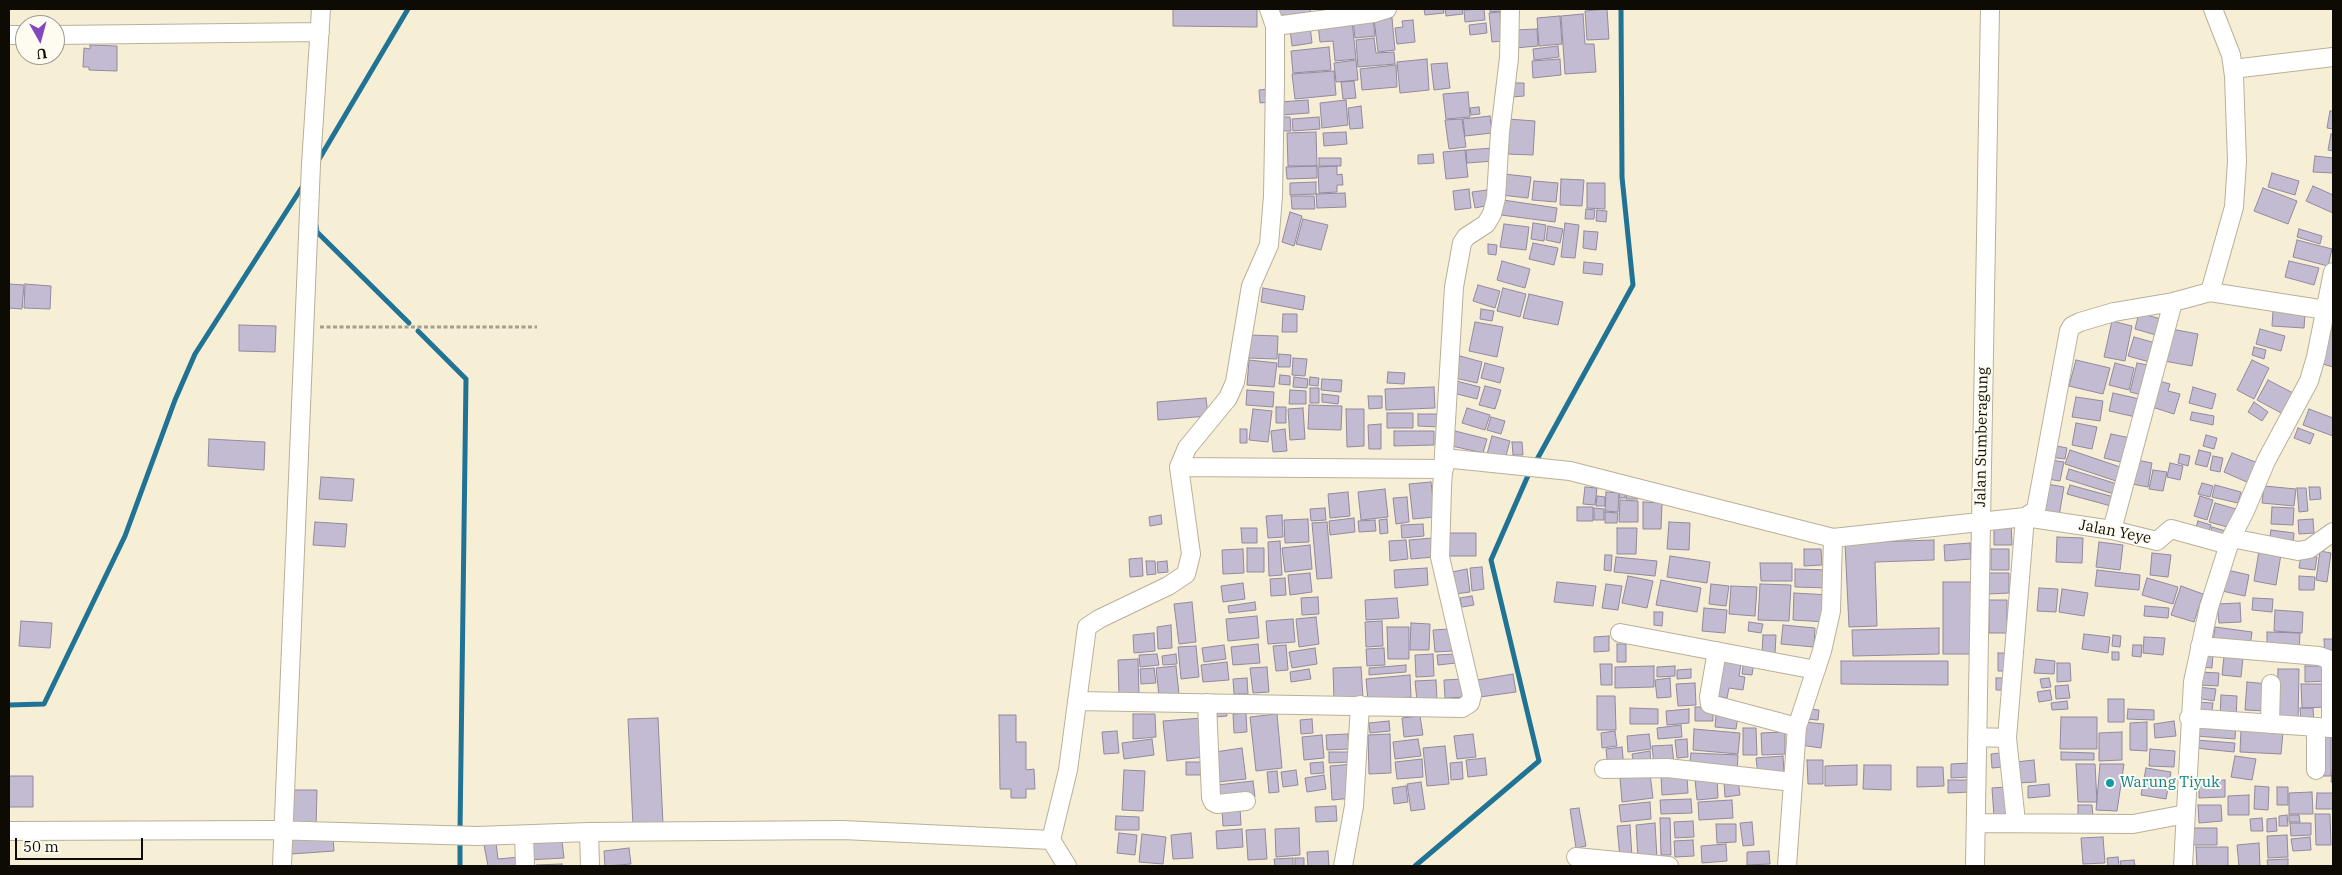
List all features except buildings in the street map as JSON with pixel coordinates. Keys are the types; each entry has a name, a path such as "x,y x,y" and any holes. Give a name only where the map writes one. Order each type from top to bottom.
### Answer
{"street":[{"path":"282,866 308,217 321,9"},
{"path":"1067,866 1050,840 1068,770 1087,627 1099,619 1168,586 1186,574 1191,554 1179,467 1187,448 1228,398 1235,382 1251,286 1269,245 1273,196 1275,26 1269,9"},
{"path":"1275,26 1388,9"},
{"path":"1077,701 1462,708 1470,703 1472,695 1440,557 1454,287 1462,243 1473,231 1486,224 1492,214 1496,198 1500,132 1509,58 1510,9"},
{"name":"Jalan Sumberagung","path":"1975,866 1980,823 1977,737 1990,9"},
{"path":"2210,292 2234,207 2237,161 2231,55 2213,9"},
{"path":"65,35 320,32"},
{"path":"2233,69 2333,57"},
{"path":"2183,866 2189,718 2200,646 2230,541 2266,461 2309,381 2333,272"},
{"path":"2013,822 2007,738 2025,516 2036,510 2069,331 2072,326 2114,312 2173,302 2210,292 2326,310"},
{"path":"2112,530 2173,302"},
{"path":"1179,467 1444,463 1544,468 1570,471 1833,538 1831,611 1816,670 1797,727 1787,866"},
{"name":"Jalan Yeye","path":"1833,538 2025,516 2112,530 2157,541 2171,529 2230,541"},
{"path":"2230,541 2298,552 2309,549 2333,532"},
{"path":"1620,633 1816,670"},
{"path":"2200,646 2320,656 2328,659 2331,666 2327,728 2316,770"},
{"path":"1718,651 1709,697 1710,704 1797,727"},
{"path":"2270,724 2271,684"},
{"path":"1207,703 1211,797 1213,802 1217,804 1246,801"},
{"path":"1343,866 1354,806 1360,705"},
{"path":"2189,718 2327,728"},
{"path":"1977,737 2007,738"},
{"path":"1604,770 1667,768 1793,782"},
{"path":"1980,823 2133,824 2186,814"},
{"path":"9,831 284,830 477,836 589,832 843,830 1050,840"},
{"path":"589,832 590,866"},
{"path":"524,835 525,866"},
{"path":"1576,857 1669,866"}],"path":[{"path":"304,327 538,327"}],"waterway":[{"path":"318,161 408,9"},
{"path":"1535,463 1633,285 1622,177 1621,9"},
{"path":"9,705 44,704 125,536 175,400 195,354 304,184"},
{"path":"316,225 317,232 409,323"},
{"path":"418,331 466,379 460,831"},
{"path":"1415,866 1539,761 1491,560 1530,471"},
{"path":"460,843 460,866"}],"place":[{"name":"Warung Tiyuk","path":"2110,783"}]}
